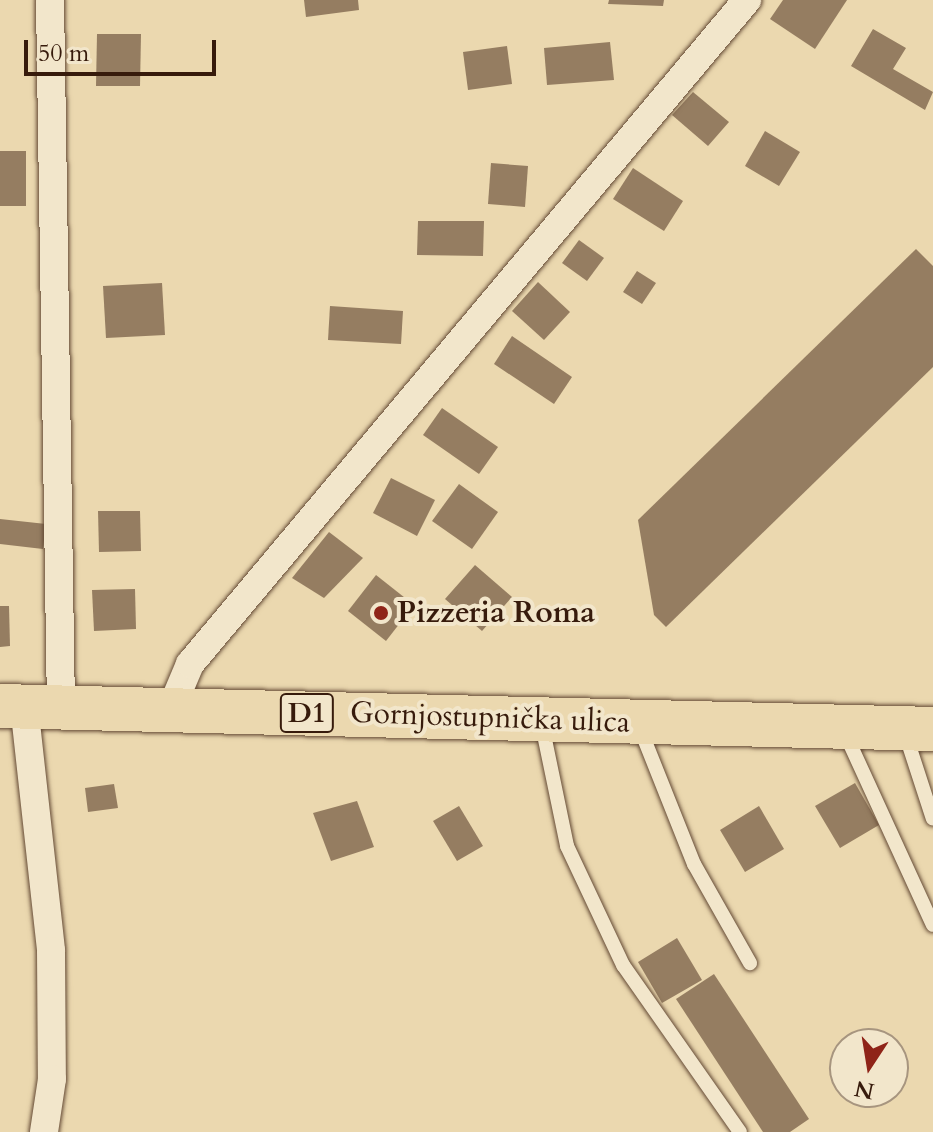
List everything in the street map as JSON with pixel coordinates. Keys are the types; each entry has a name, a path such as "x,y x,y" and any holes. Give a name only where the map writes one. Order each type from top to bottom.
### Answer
{"main road":[{"name":"Gornjostupnička ulica","path":"28,706 918,729"}],"street":[{"path":"44,1132 52,1079 51,951 28,706 50,0"},
{"path":"171,709 190,664 747,0"}],"lane":[{"path":"540,719 567,846 623,965 740,1132"},
{"path":"637,721 694,864 750,963"},
{"path":"842,727 933,925"},
{"path":"918,729 933,819"}],"building":[{"path":"304,0 358,0 359,10 306,17"},
{"path":"609,0 664,0 663,6 608,4"},
{"path":"783,0 847,0 815,49 770,19"},
{"path":"873,29 906,48 893,69 933,92 925,110 851,66"},
{"path":"97,34 141,34 140,86 96,86"},
{"path":"610,42 614,80 547,85 544,48"},
{"path":"507,46 512,84 468,90 463,52"},
{"path":"693,92 729,122 708,146 672,115"},
{"path":"765,131 800,152 779,186 745,166"},
{"path":"0,151 26,151 26,206 0,206"},
{"path":"491,163 528,166 525,207 488,204"},
{"path":"633,168 683,201 664,231 613,199"},
{"path":"418,221 484,221 483,256 417,255"},
{"path":"579,240 604,258 587,281 562,263"},
{"path":"916,249 933,266 933,367 666,627 654,615 638,520"},
{"path":"637,271 656,283 642,304 623,292"},
{"path":"538,282 570,312 544,340 512,311"},
{"path":"162,283 165,335 106,338 103,286"},
{"path":"330,306 403,311 401,344 328,340"},
{"path":"512,336 572,377 554,404 494,364"},
{"path":"442,408 498,447 479,474 423,435"},
{"path":"391,478 435,500 417,536 373,513"},
{"path":"459,484 498,512 472,549 432,521"},
{"path":"98,511 140,511 141,551 99,552"},
{"path":"0,519 46,524 43,549 0,544"},
{"path":"329,532 363,558 324,598 292,578"},
{"path":"475,565 512,597 482,631 445,599"},
{"path":"376,575 414,605 386,641 348,611"},
{"path":"135,589 136,629 94,631 92,590"},
{"path":"0,606 9,606 10,646 0,647"},
{"path":"855,783 879,825 840,848 815,806"},
{"path":"114,784 118,808 88,812 85,788"},
{"path":"357,801 374,847 331,861 313,813"},
{"path":"459,806 483,846 457,861 433,821"},
{"path":"759,806 784,849 745,872 720,830"},
{"path":"677,938 702,980 662,1003 638,962"},
{"path":"714,974 809,1119 790,1132 763,1132 676,999"}],"place":[{"name":"Pizzeria Roma","path":"381,613"}]}
